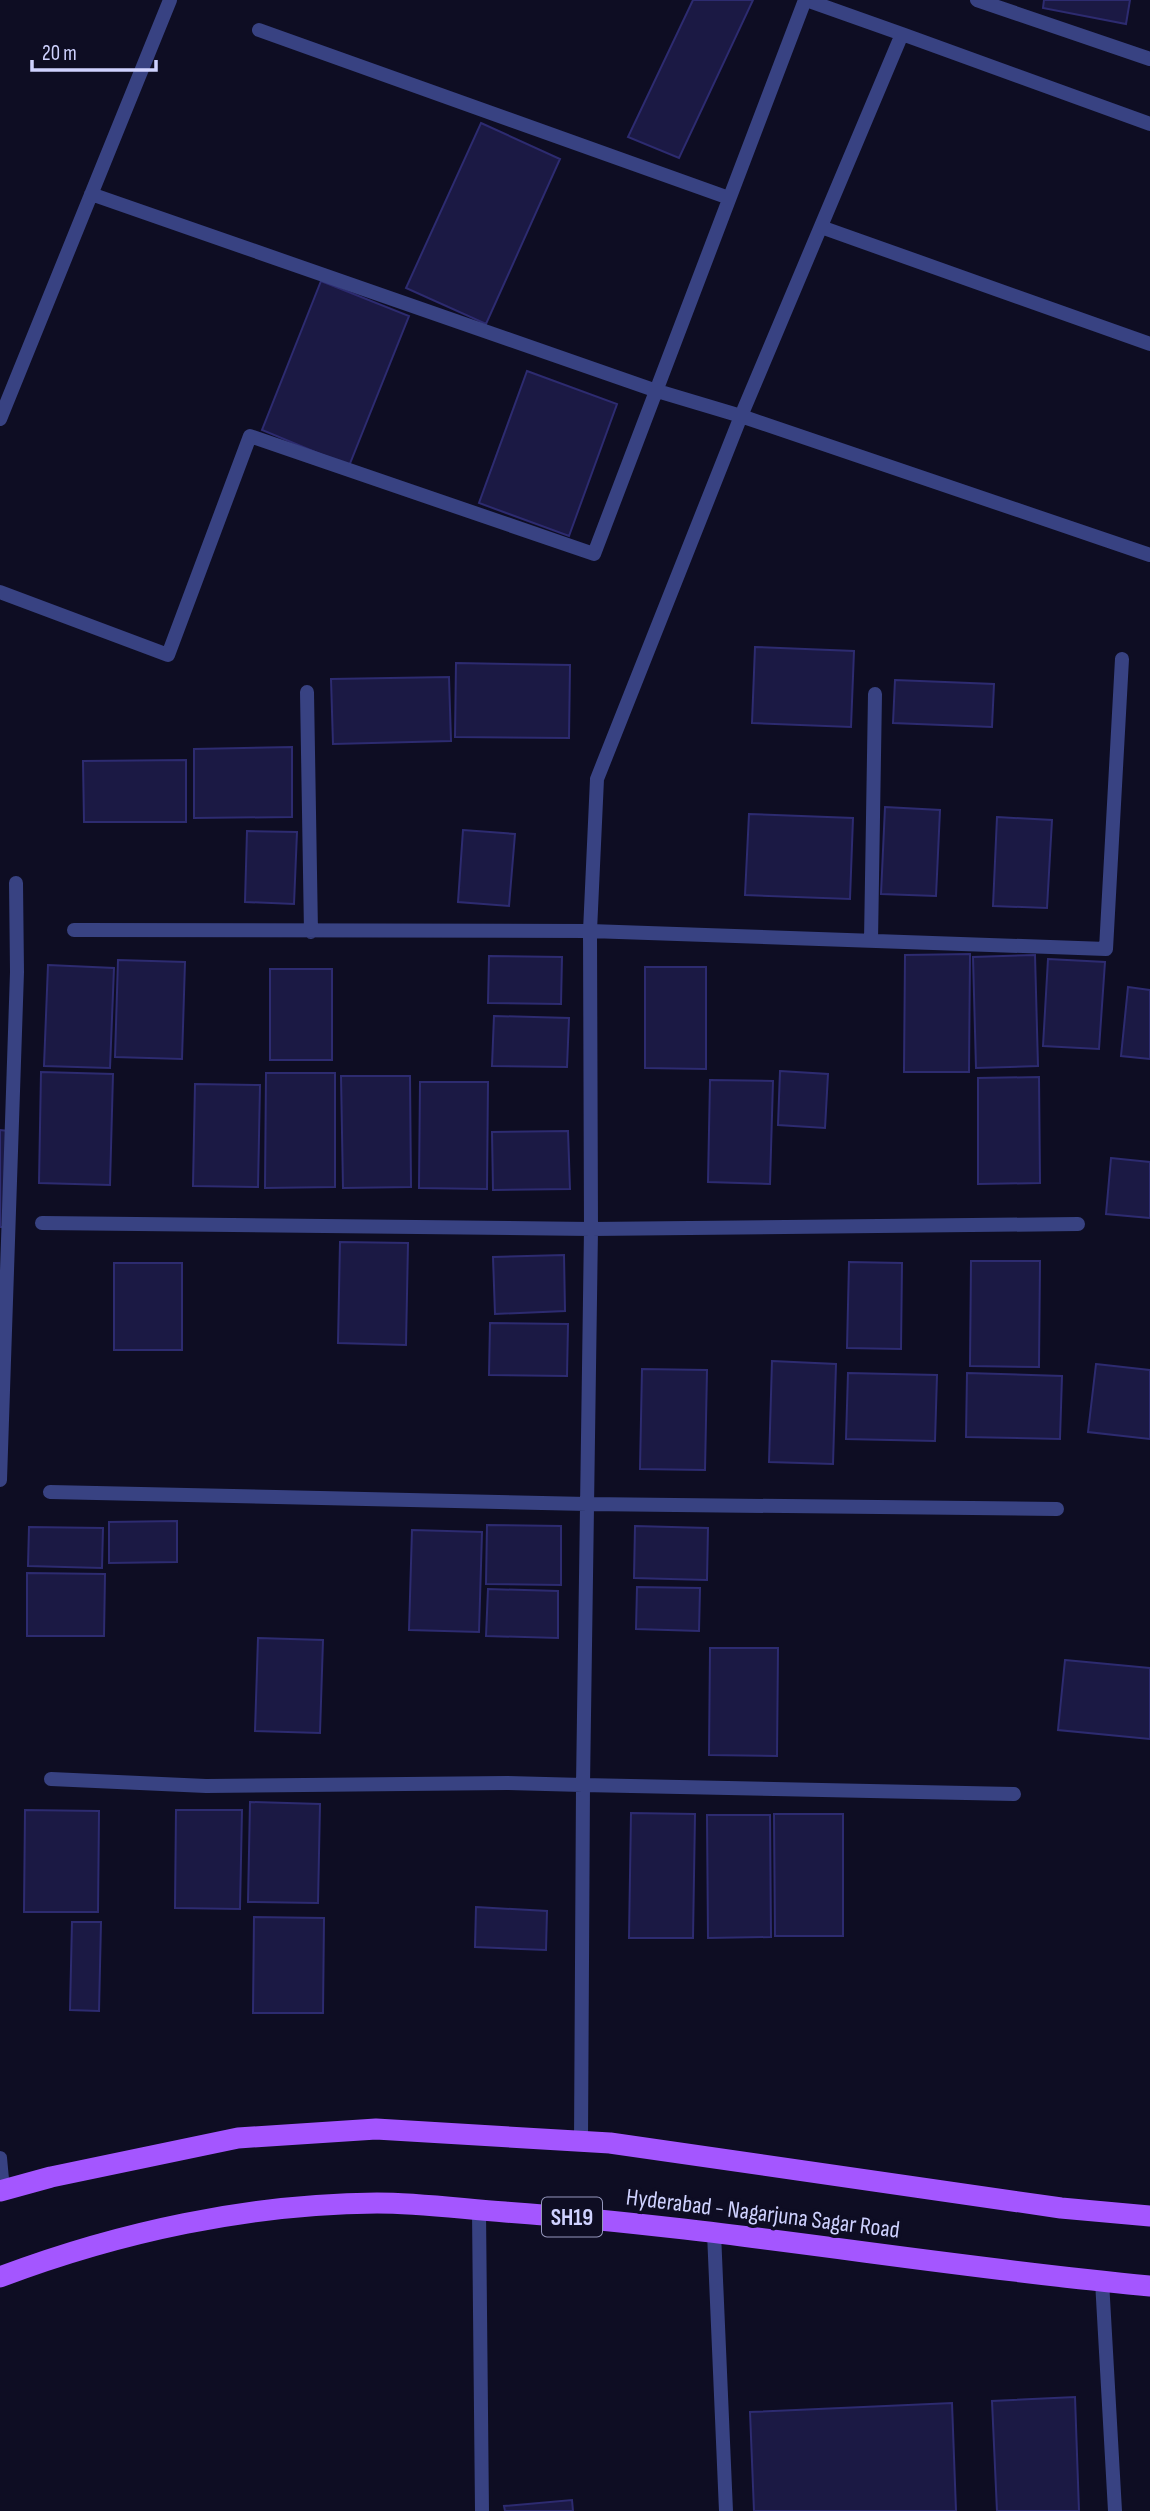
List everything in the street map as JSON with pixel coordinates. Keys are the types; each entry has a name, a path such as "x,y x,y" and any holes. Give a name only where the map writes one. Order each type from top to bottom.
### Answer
{"main road":[{"name":"Hyderabad - Nagarjuna Sagar Road","path":"1,2191 238,2138 376,2129 581,2141 1061,2208 1150,2216"},
{"name":"Hyderabad - Nagarjuna Sagar Road","path":"0,2277 74,2249 247,2212 377,2203 605,2219 1150,2286"}],"street":[{"path":"0,419 170,0"},
{"path":"0,592 168,655 250,436 594,554 654,390 806,0 1150,124"},
{"path":"977,0 1150,59"},
{"path":"259,30 729,198"},
{"path":"581,2141 591,1229 590,931 597,779 741,416 902,34"},
{"path":"91,194 654,390 741,416 1150,555"},
{"path":"821,227 1150,344"},
{"path":"74,930 590,931 1106,949 1122,659"},
{"path":"306,692 311,932"},
{"path":"871,941 875,694"},
{"path":"0,1480 18,972 16,883"},
{"path":"42,1223 591,1229 1078,1224"},
{"path":"50,1492 587,1504 1057,1509"},
{"path":"51,1779 206,1786 507,1783 1014,1794"},
{"path":"0,2158 1,2191"},
{"path":"479,2211 481,2511"},
{"path":"714,2234 726,2511"},
{"path":"1102,2281 1115,2511"}],"building":[{"path":"693,0 753,0 679,158 628,137"},
{"path":"1044,0 1130,0 1126,24 1043,8"},
{"path":"481,123 560,159 486,324 406,288"},
{"path":"321,281 409,316 349,466 262,430"},
{"path":"527,371 617,404 569,536 479,503"},
{"path":"755,647 854,651 851,727 752,723"},
{"path":"456,663 570,665 569,738 455,737"},
{"path":"449,677 451,741 333,744 331,679"},
{"path":"895,680 994,684 992,727 893,723"},
{"path":"292,747 292,817 194,818 194,749"},
{"path":"186,760 186,822 84,822 83,761"},
{"path":"885,807 940,810 936,896 881,894"},
{"path":"749,814 853,818 850,899 745,895"},
{"path":"997,817 1052,820 1047,908 993,906"},
{"path":"463,830 515,834 509,906 458,902"},
{"path":"247,831 297,832 294,904 245,902"},
{"path":"970,954 969,1072 904,1072 905,955"},
{"path":"1035,955 1038,1066 976,1068 973,957"},
{"path":"489,956 562,957 561,1004 488,1003"},
{"path":"1048,959 1105,962 1099,1049 1043,1046"},
{"path":"118,960 185,962 182,1059 115,1057"},
{"path":"48,965 114,968 110,1068 44,1066"},
{"path":"645,967 706,967 706,1069 645,1068"},
{"path":"270,969 332,969 332,1060 270,1060"},
{"path":"1128,987 1150,990 1150,1059 1121,1056"},
{"path":"494,1016 569,1018 567,1067 492,1066"},
{"path":"780,1071 828,1074 825,1128 778,1125"},
{"path":"41,1072 113,1074 110,1185 39,1183"},
{"path":"266,1073 335,1073 335,1187 265,1188"},
{"path":"341,1076 410,1076 411,1187 343,1188"},
{"path":"1039,1077 1040,1183 978,1184 978,1078"},
{"path":"710,1080 773,1081 770,1184 708,1182"},
{"path":"420,1082 488,1082 487,1189 419,1188"},
{"path":"195,1084 260,1085 258,1187 193,1186"},
{"path":"0,1130 8,1131 3,1227 0,1227"},
{"path":"568,1131 570,1189 493,1190 492,1132"},
{"path":"1111,1158 1150,1162 1150,1218 1106,1214"},
{"path":"340,1242 408,1243 406,1345 338,1343"},
{"path":"564,1255 565,1311 495,1314 493,1257"},
{"path":"971,1261 1040,1261 1039,1367 970,1366"},
{"path":"849,1262 902,1263 901,1349 847,1348"},
{"path":"114,1263 182,1263 182,1350 114,1350"},
{"path":"490,1323 568,1324 567,1376 489,1375"},
{"path":"772,1361 836,1364 833,1464 769,1462"},
{"path":"1096,1364 1150,1370 1150,1439 1088,1432"},
{"path":"642,1369 707,1370 705,1470 640,1469"},
{"path":"848,1373 937,1375 935,1441 846,1439"},
{"path":"967,1373 1062,1376 1060,1439 966,1437"},
{"path":"177,1521 177,1562 109,1563 109,1522"},
{"path":"487,1525 561,1526 561,1585 486,1584"},
{"path":"635,1526 708,1528 707,1580 634,1578"},
{"path":"29,1527 103,1528 102,1568 28,1566"},
{"path":"412,1530 482,1532 479,1632 409,1630"},
{"path":"27,1573 105,1574 104,1636 27,1636"},
{"path":"637,1587 700,1588 699,1631 636,1629"},
{"path":"488,1589 558,1591 558,1638 486,1636"},
{"path":"258,1638 323,1640 320,1733 255,1731"},
{"path":"710,1648 778,1648 777,1756 709,1755"},
{"path":"1065,1660 1150,1668 1150,1739 1058,1730"},
{"path":"250,1802 320,1804 318,1903 248,1902"},
{"path":"25,1810 99,1811 98,1912 24,1912"},
{"path":"176,1810 242,1810 240,1909 175,1908"},
{"path":"631,1813 695,1814 693,1938 629,1938"},
{"path":"774,1814 843,1814 843,1936 775,1936"},
{"path":"707,1815 770,1815 771,1937 708,1938"},
{"path":"476,1907 547,1911 546,1950 475,1947"},
{"path":"254,1917 324,1918 323,2013 253,2013"},
{"path":"72,1922 101,1922 99,2011 70,2010"},
{"path":"1075,2397 1079,2511 997,2511 992,2401"},
{"path":"952,2403 956,2511 754,2511 750,2412"},
{"path":"572,2500 573,2511 505,2511 504,2506"}]}
